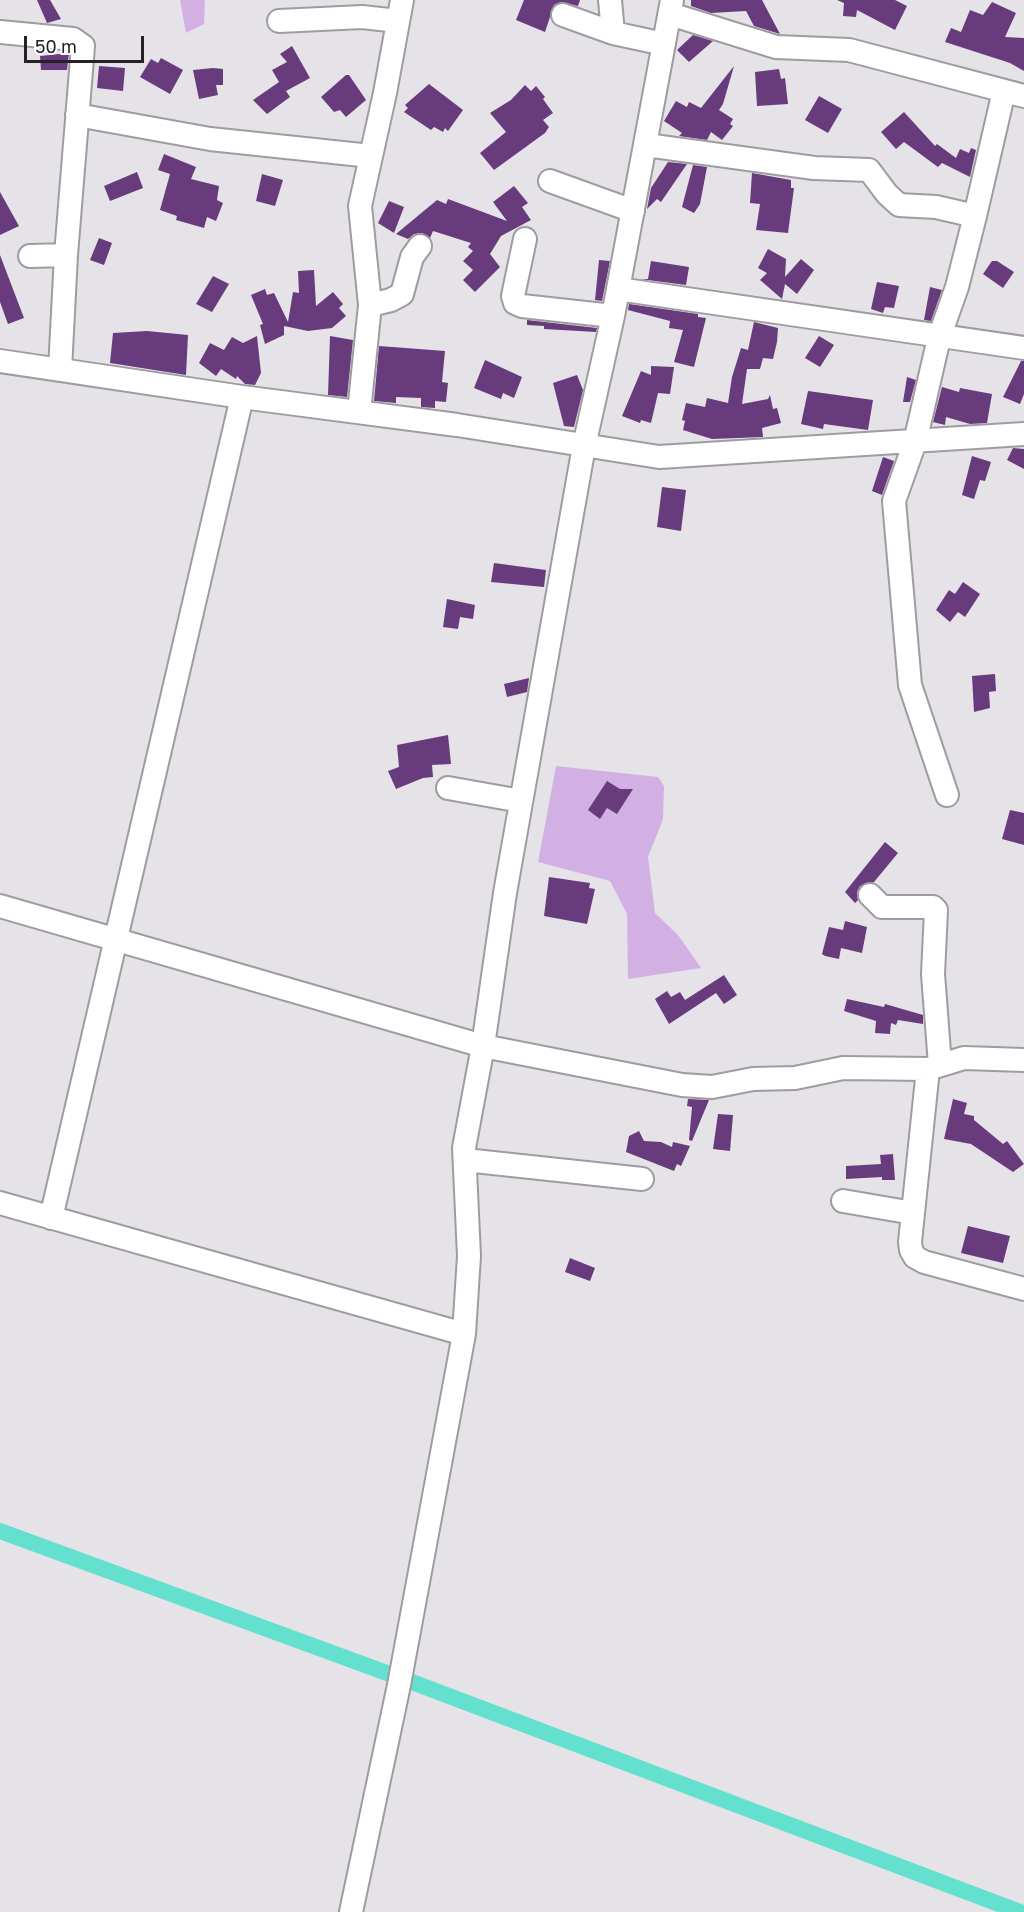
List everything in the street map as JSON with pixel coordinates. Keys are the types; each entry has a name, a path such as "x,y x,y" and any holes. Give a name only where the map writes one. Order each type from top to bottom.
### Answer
{"street":[{"path":"610,0 614,33"},
{"path":"351,1912 400,1677 464,1334 469,1256 464,1148 483,1046 521,801 584,446 613,316 671,7 776,47 849,50 1014,94 975,216 957,287 939,338 915,442 894,501 909,674 921,722 947,795"},
{"path":"279,21 362,17 400,10 360,206 370,305 359,412"},
{"path":"563,15 614,33 664,44"},
{"path":"0,32 80,42 83,46 66,255 60,370"},
{"path":"77,116 210,139 371,156"},
{"path":"646,145 814,168 869,171 899,205 936,207 975,216"},
{"path":"550,181 633,211"},
{"path":"525,239 513,296 515,303 522,306 613,316"},
{"path":"370,305 391,300 402,294 413,254 420,246"},
{"path":"30,256 66,255"},
{"path":"618,289 845,321 939,338 1024,348"},
{"path":"0,361 659,457 1024,434"},
{"path":"51,1218 242,397"},
{"path":"448,788 521,801"},
{"path":"870,895 882,908 933,907 936,910 933,974 934,1067 910,1242 915,1257 924,1262 1024,1289"},
{"path":"0,906 483,1046 682,1085 712,1087 753,1078 795,1078 843,1068 934,1067 964,1058 1024,1060"},
{"path":"465,1160 642,1179"},
{"path":"843,1201 913,1214"},
{"path":"0,1203 464,1334"}],"shaded area":[{"path":"180,0 205,0 204,24 186,33"},
{"path":"556,766 658,777 664,786 663,819 648,857 655,913 678,935 701,968 628,979 627,914 610,881 538,862"}],"building":[{"path":"37,0 50,0 61,19 47,23"},
{"path":"524,0 580,0 578,6 561,2 554,5 545,32 516,20"},
{"path":"691,0 762,0 780,34 754,26 746,11 711,13 691,6"},
{"path":"837,0 895,0 907,6 895,30 857,10 856,17 843,16 844,3"},
{"path":"992,2 1016,13 1005,37 1024,38 1024,71 1010,63 945,42 951,28 961,32 970,10 983,15"},
{"path":"693,35 713,41 689,62 677,50"},
{"path":"292,46 310,78 286,91 290,97 267,114 253,100 279,82 272,70 287,62 280,54"},
{"path":"69,53 67,70 41,70 40,56"},
{"path":"161,58 183,70 170,94 140,77 151,59 158,63"},
{"path":"99,66 125,68 123,91 97,88"},
{"path":"734,66 723,104 719,110 733,119 730,124 733,126 722,140 711,132 707,140 679,136 682,133 664,121 676,101 687,107 689,102 701,108"},
{"path":"223,69 223,85 216,85 218,95 199,99 193,70"},
{"path":"779,69 781,79 785,78 788,104 757,106 755,72"},
{"path":"346,75 349,75 366,100 346,117 340,110 334,112 321,97"},
{"path":"429,84 463,110 448,131 445,128 443,132 434,127 431,130 404,112 408,108 405,105"},
{"path":"525,85 531,91 536,86 545,97 543,99 553,113 543,120 549,127 545,133 494,170 480,153 506,132 490,113 511,100"},
{"path":"819,96 842,109 828,133 805,120"},
{"path":"904,112 935,146 937,144 956,158 960,149 969,153 971,148 976,150 970,177 942,163 938,167 904,142 896,149 881,132"},
{"path":"164,154 196,167 191,179 219,186 217,200 223,203 216,221 207,217 204,228 176,220 177,216 160,210 170,174 158,170"},
{"path":"668,162 687,164 661,202 657,199 647,209 651,188"},
{"path":"693,165 707,167 700,204 694,213 682,207"},
{"path":"137,172 143,188 110,201 104,186"},
{"path":"752,173 791,180 791,188 794,188 788,233 756,230 760,204 750,203"},
{"path":"262,174 283,180 275,206 256,201"},
{"path":"514,186 528,203 522,207 531,220 501,236 490,254 500,267 475,292 463,280 473,270 463,261 473,251 468,247 471,243 433,231 430,238 422,233 414,234 408,239 396,234 437,200 446,204 448,199 507,221 493,202"},
{"path":"0,192 19,226 0,235"},
{"path":"389,201 404,207 394,233 378,223"},
{"path":"99,238 112,243 104,265 90,260"},
{"path":"768,249 786,259 785,277 801,259 814,270 797,294 785,284 782,299 760,280 767,273 758,268"},
{"path":"0,255 24,318 8,324 0,302"},
{"path":"599,260 610,261 602,301 595,300"},
{"path":"651,261 689,267 686,285 640,279 648,279"},
{"path":"992,261 997,261 1014,272 1003,288 983,274"},
{"path":"314,270 316,306 333,292 343,304 339,308 346,316 332,328 308,331 284,326 284,335 265,344 260,325 263,324 251,295 265,289 267,295 274,293 288,322 293,292 299,293 298,271"},
{"path":"213,276 229,284 212,312 196,304"},
{"path":"877,282 899,286 894,308 885,307 883,313 871,309"},
{"path":"930,287 942,290 931,321 924,320"},
{"path":"629,304 698,314 698,317 706,318 694,367 674,362 683,330 669,328 670,321 628,310"},
{"path":"527,320 597,328 596,332 544,329 544,326 527,325"},
{"path":"754,322 778,328 777,342 773,359 763,358 760,369 747,369 742,404 768,399 770,395 773,409 777,408 781,423 762,428 763,437 712,439 683,430 685,421 682,420 686,403 705,407 707,398 728,403 732,377 741,348 748,350"},
{"path":"147,331 188,335 186,375 110,363 113,333"},
{"path":"257,336 261,373 255,385 245,384 237,376 236,379 221,369 216,376 199,363 210,343 224,350 232,337 243,343"},
{"path":"330,336 353,340 347,397 328,395"},
{"path":"819,336 834,345 820,367 805,358"},
{"path":"379,346 445,351 442,382 448,383 446,402 435,401 435,408 421,407 421,398 396,397 396,403 374,401"},
{"path":"485,360 522,377 514,398 503,393 501,399 474,388"},
{"path":"1021,361 1024,361 1024,394 1020,404 1003,397"},
{"path":"651,366 674,367 670,394 658,393 651,423 641,420 640,423 622,416 641,371 651,375"},
{"path":"577,375 583,390 574,427 564,426 553,383"},
{"path":"907,377 916,380 910,402 903,402"},
{"path":"942,387 959,392 960,388 992,394 987,423 970,424 946,417 945,425 933,422"},
{"path":"808,391 873,400 868,430 824,424 823,429 801,424"},
{"path":"1013,448 1024,449 1024,469 1007,460"},
{"path":"972,456 991,462 985,481 980,480 974,499 962,495"},
{"path":"883,457 894,461 882,495 872,491"},
{"path":"662,487 686,490 681,531 657,527"},
{"path":"494,563 546,570 544,587 491,582"},
{"path":"963,582 980,594 965,617 958,612 950,622 936,610 949,590 955,594"},
{"path":"447,599 475,605 473,619 460,617 458,629 443,627"},
{"path":"995,674 996,691 989,692 990,708 974,712 972,676"},
{"path":"529,678 527,692 507,697 504,684"},
{"path":"448,735 451,764 432,765 433,777 423,778 396,789 388,771 399,767 397,745"},
{"path":"607,781 620,789 633,789 617,814 607,808 600,819 588,810"},
{"path":"1010,810 1024,813 1024,845 1002,839"},
{"path":"885,842 898,853 874,882 860,886 857,892 858,900 855,903 845,892"},
{"path":"549,877 590,883 589,888 595,889 587,924 544,916"},
{"path":"845,921 867,927 862,953 841,948 839,959 825,956 822,954 829,927 843,930"},
{"path":"724,975 737,995 724,1004 716,993 669,1024 655,999 667,991 671,997 680,992 685,1000"},
{"path":"847,999 884,1007 885,1004 923,1015 923,1024 898,1020 896,1025 891,1023 890,1034 875,1033 876,1021 844,1011"},
{"path":"688,1099 709,1100 692,1141 689,1140 692,1107 687,1106"},
{"path":"953,1099 967,1103 964,1114 974,1116 974,1120 1003,1144 1007,1141 1024,1164 1013,1172 971,1144 944,1139"},
{"path":"718,1114 733,1115 730,1151 713,1149"},
{"path":"639,1131 644,1141 661,1142 672,1147 673,1142 690,1146 681,1166 677,1164 674,1171 626,1152 629,1136"},
{"path":"893,1154 895,1180 882,1180 882,1177 846,1179 846,1166 881,1164 880,1155"},
{"path":"968,1226 1010,1236 1003,1263 961,1253"},
{"path":"570,1258 595,1268 590,1281 565,1272"}],"waterway":[{"path":"0,1531 395,1676"},
{"path":"404,1679 1020,1912"}]}
